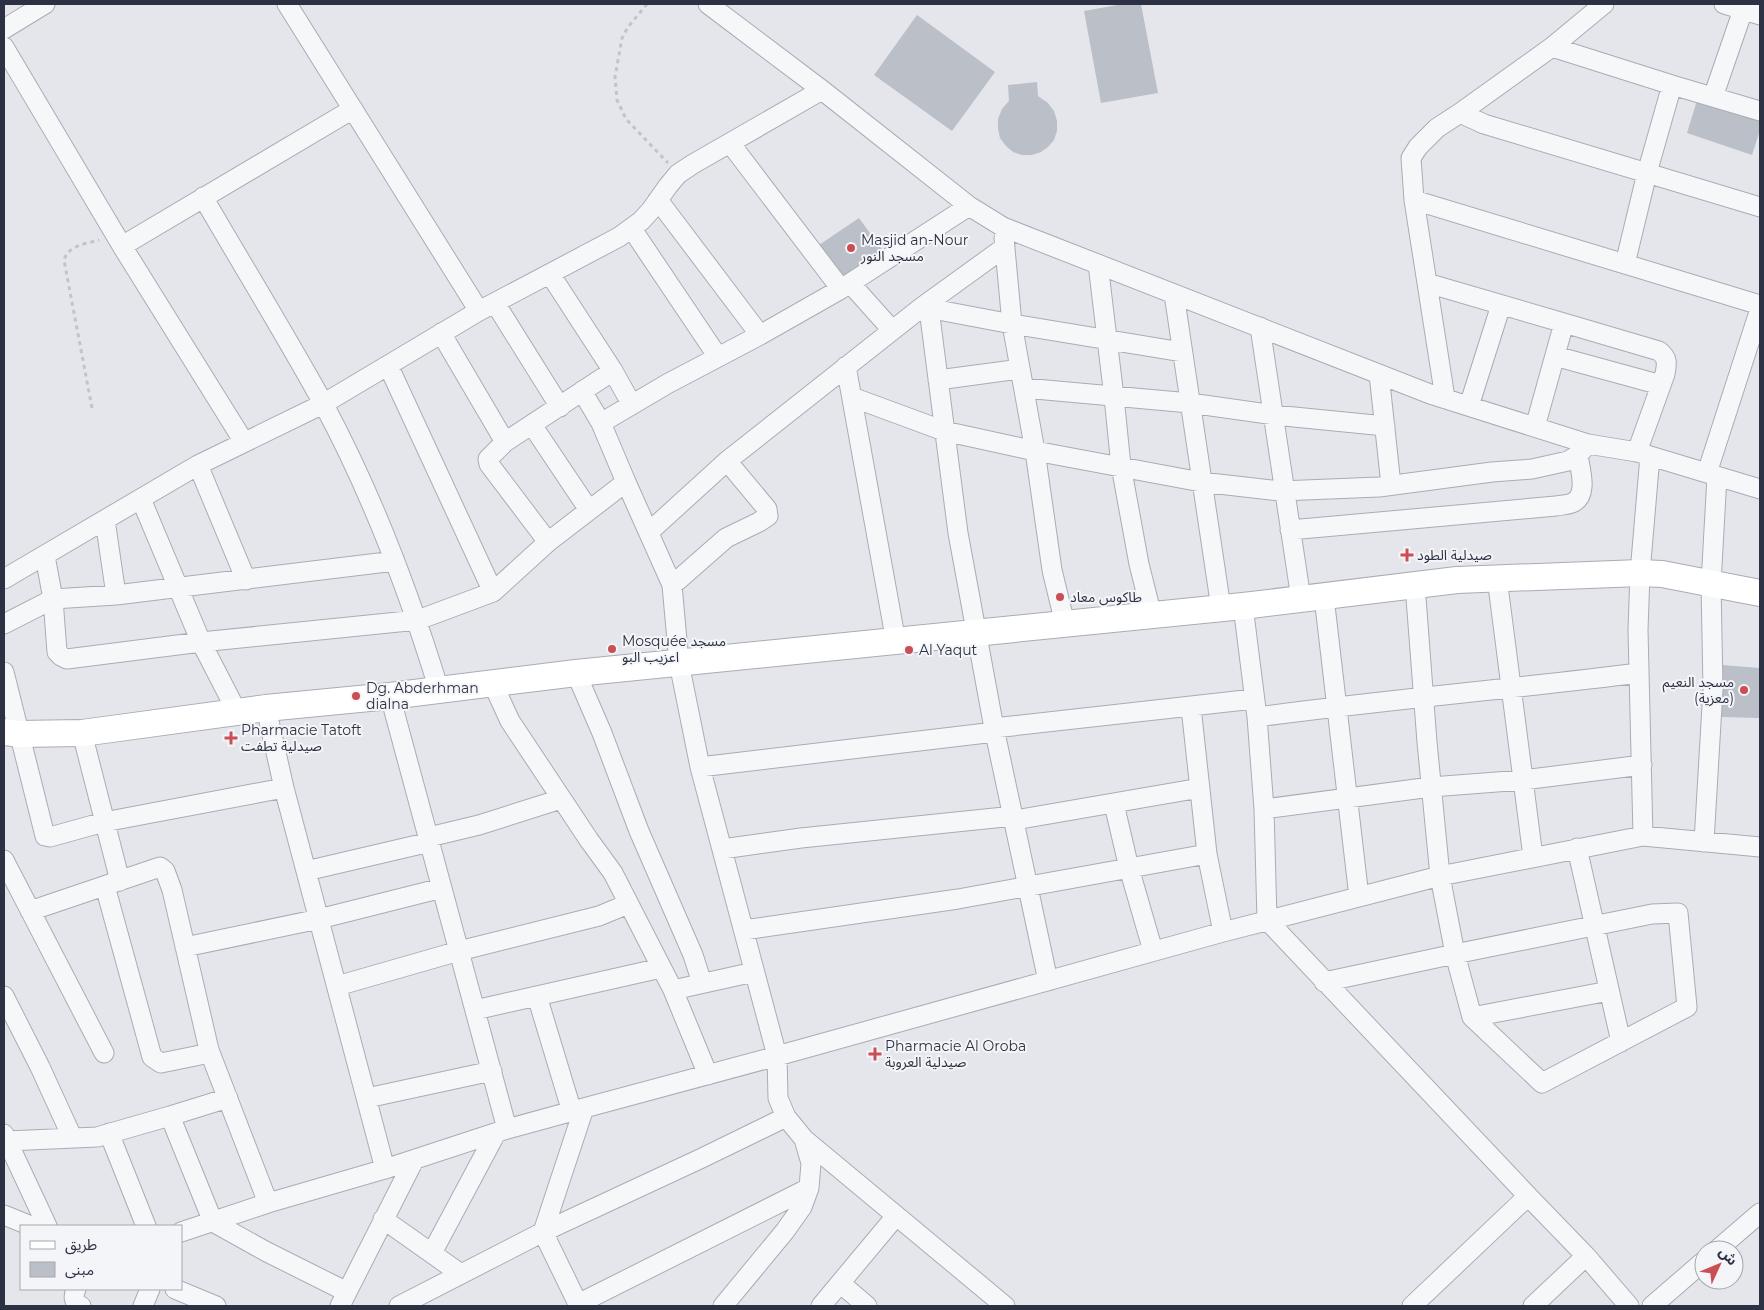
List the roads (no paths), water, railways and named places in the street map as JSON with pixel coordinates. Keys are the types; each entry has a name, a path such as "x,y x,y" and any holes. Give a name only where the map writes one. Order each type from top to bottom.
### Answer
{"main road":[{"path":"11,733 82,733 266,708 390,696 576,673 1152,616 1457,580 1640,573 1662,574 1760,593"}],"street":[{"path":"4,29 45,4"},
{"path":"287,4 479,311"},
{"path":"708,4 822,90 969,206 1003,227 1379,374 1445,398 1534,426 1583,449 1644,454 1760,489"},
{"path":"1445,398 1414,200 1410,158 1437,128 1552,47 1604,4"},
{"path":"1713,97 1751,12 1724,4"},
{"path":"4,46 119,240 244,442"},
{"path":"1552,47 1760,111"},
{"path":"1625,264 1647,173 1672,84"},
{"path":"4,579 198,465 323,404 440,333 632,229 642,221 678,174 822,90"},
{"path":"119,240 203,197 353,109"},
{"path":"1460,113 1484,124 1760,207"},
{"path":"730,143 845,286 892,330"},
{"path":"203,197 323,404 372,506 418,620 439,690"},
{"path":"658,200 760,335"},
{"path":"1414,200 1760,305"},
{"path":"601,423 845,286 969,206"},
{"path":"1003,227 1012,324 1035,451 1052,570 1065,624"},
{"path":"632,229 718,357"},
{"path":"649,532 727,460 892,330 926,308 1005,247"},
{"path":"1098,264 1121,466 1139,564 1152,616"},
{"path":"550,274 613,371 632,405"},
{"path":"1427,283 1659,350 1668,363 1644,454 1638,630 1644,836"},
{"path":"1174,294 1201,482 1256,708 1264,809 1267,920 1586,1256 1629,1306"},
{"path":"496,302 560,406"},
{"path":"1469,406 1501,305"},
{"path":"926,308 1107,341 1182,352"},
{"path":"926,308 938,380 958,533 976,633 994,730 1048,981"},
{"path":"1704,842 1713,689 1712,475 1760,310"},
{"path":"1534,426 1564,323"},
{"path":"1260,328 1290,530 1312,598 1336,706 1358,897"},
{"path":"440,333 505,442"},
{"path":"1554,356 1661,385"},
{"path":"388,365 493,592"},
{"path":"846,366 896,642"},
{"path":"938,380 1020,369"},
{"path":"548,542 489,464 488,459 505,442 613,371"},
{"path":"1379,374 1391,485"},
{"path":"1024,388 1190,403 1274,415 1385,426"},
{"path":"582,391 601,423 672,585 679,664 700,767 777,1056 778,1098 786,1117 804,1139 1005,1306"},
{"path":"852,397 944,431 1035,451 1201,482 1284,490 1379,487 1532,468 1568,461 1583,449"},
{"path":"532,425 589,510"},
{"path":"1290,530 1570,504 1576,500 1581,492 1583,449"},
{"path":"677,581 726,538 768,516 767,509 727,460"},
{"path":"198,465 246,580"},
{"path":"45,556 53,599 56,652 67,658 418,620 493,592 548,542 626,482"},
{"path":"140,499 201,642 237,712"},
{"path":"105,520 116,595"},
{"path":"4,624 53,599 116,595 394,561"},
{"path":"1497,578 1533,857"},
{"path":"1324,982 1455,954 1652,914 1678,913 1687,1007 1542,1083 1472,1017 1455,954 1440,876 1415,585"},
{"path":"4,672 11,733 45,836 50,837 104,822 284,788"},
{"path":"576,673 602,732 639,831 693,955 702,983"},
{"path":"700,767 1191,707 1336,706 1512,689 1639,673"},
{"path":"493,684 510,722 613,873 673,990 708,1075"},
{"path":"390,696 492,1071 501,1131 432,1253"},
{"path":"1191,707 1207,854 1223,932"},
{"path":"266,708 284,788 386,1169"},
{"path":"82,733 104,822 112,883 152,1057 160,1063 210,1053"},
{"path":"1264,809 1432,787 1523,780 1642,765"},
{"path":"722,849 801,838 1014,818 1114,804 1200,788"},
{"path":"306,871 429,840 561,799"},
{"path":"1114,804 1129,868 1154,951"},
{"path":"182,1232 268,1203 386,1169 501,1131 1267,920 1440,876 1644,836 1760,847"},
{"path":"1577,848 1621,1042"},
{"path":"744,930 902,908 1207,854"},
{"path":"4,862 104,1053"},
{"path":"30,911 160,868 165,870 172,890 210,1053 268,1203"},
{"path":"185,947 319,920 442,888"},
{"path":"337,986 459,951 599,916 628,904"},
{"path":"475,1010 661,968"},
{"path":"673,990 754,972"},
{"path":"1472,1017 1609,991"},
{"path":"4,996 72,1138"},
{"path":"537,996 578,1110 542,1232 579,1305 810,1188"},
{"path":"367,1098 492,1071"},
{"path":"47,1225 5,1138 98,1137 228,1098"},
{"path":"170,1116 213,1222 267,1252 343,1299 414,1160"},
{"path":"399,1306 542,1232 786,1117"},
{"path":"110,1133 146,1225"},
{"path":"730,1304 802,1207 810,1188 811,1163 804,1139"},
{"path":"1412,1306 1528,1196"},
{"path":"1730,1240 1760,1214"},
{"path":"4,1215 29,1225"},
{"path":"821,1306 896,1216"},
{"path":"383,1219 461,1274"},
{"path":"1533,1306 1586,1256"},
{"path":"1652,1306 1694,1270"},
{"path":"840,1283 867,1306"},
{"path":"76,1290 73,1295 74,1300 77,1305 81,1306"},
{"path":"143,1306 150,1290"},
{"path":"177,1290 212,1306"}],"place":[{"name":"Masjid an-Nour مسجد النور","path":"851,248"},
{"name":"صيدلية الطود","path":"1407,555"},
{"name":"طاكوس معاد","path":"1060,597"},
{"name":"Mosquée مسجد اعزيب البو","path":"612,649"},
{"name":"Al Yaqut","path":"909,650"},
{"name":"مسجد النعيم (معزية)","path":"1744,690"},
{"name":"Dg. Abderhman dialna","path":"356,696"},
{"name":"Pharmacie Tatoft صيدلية تطفت","path":"231,738"},
{"name":"Pharmacie Al Oroba صيدلية العروبة","path":"875,1054"}]}
